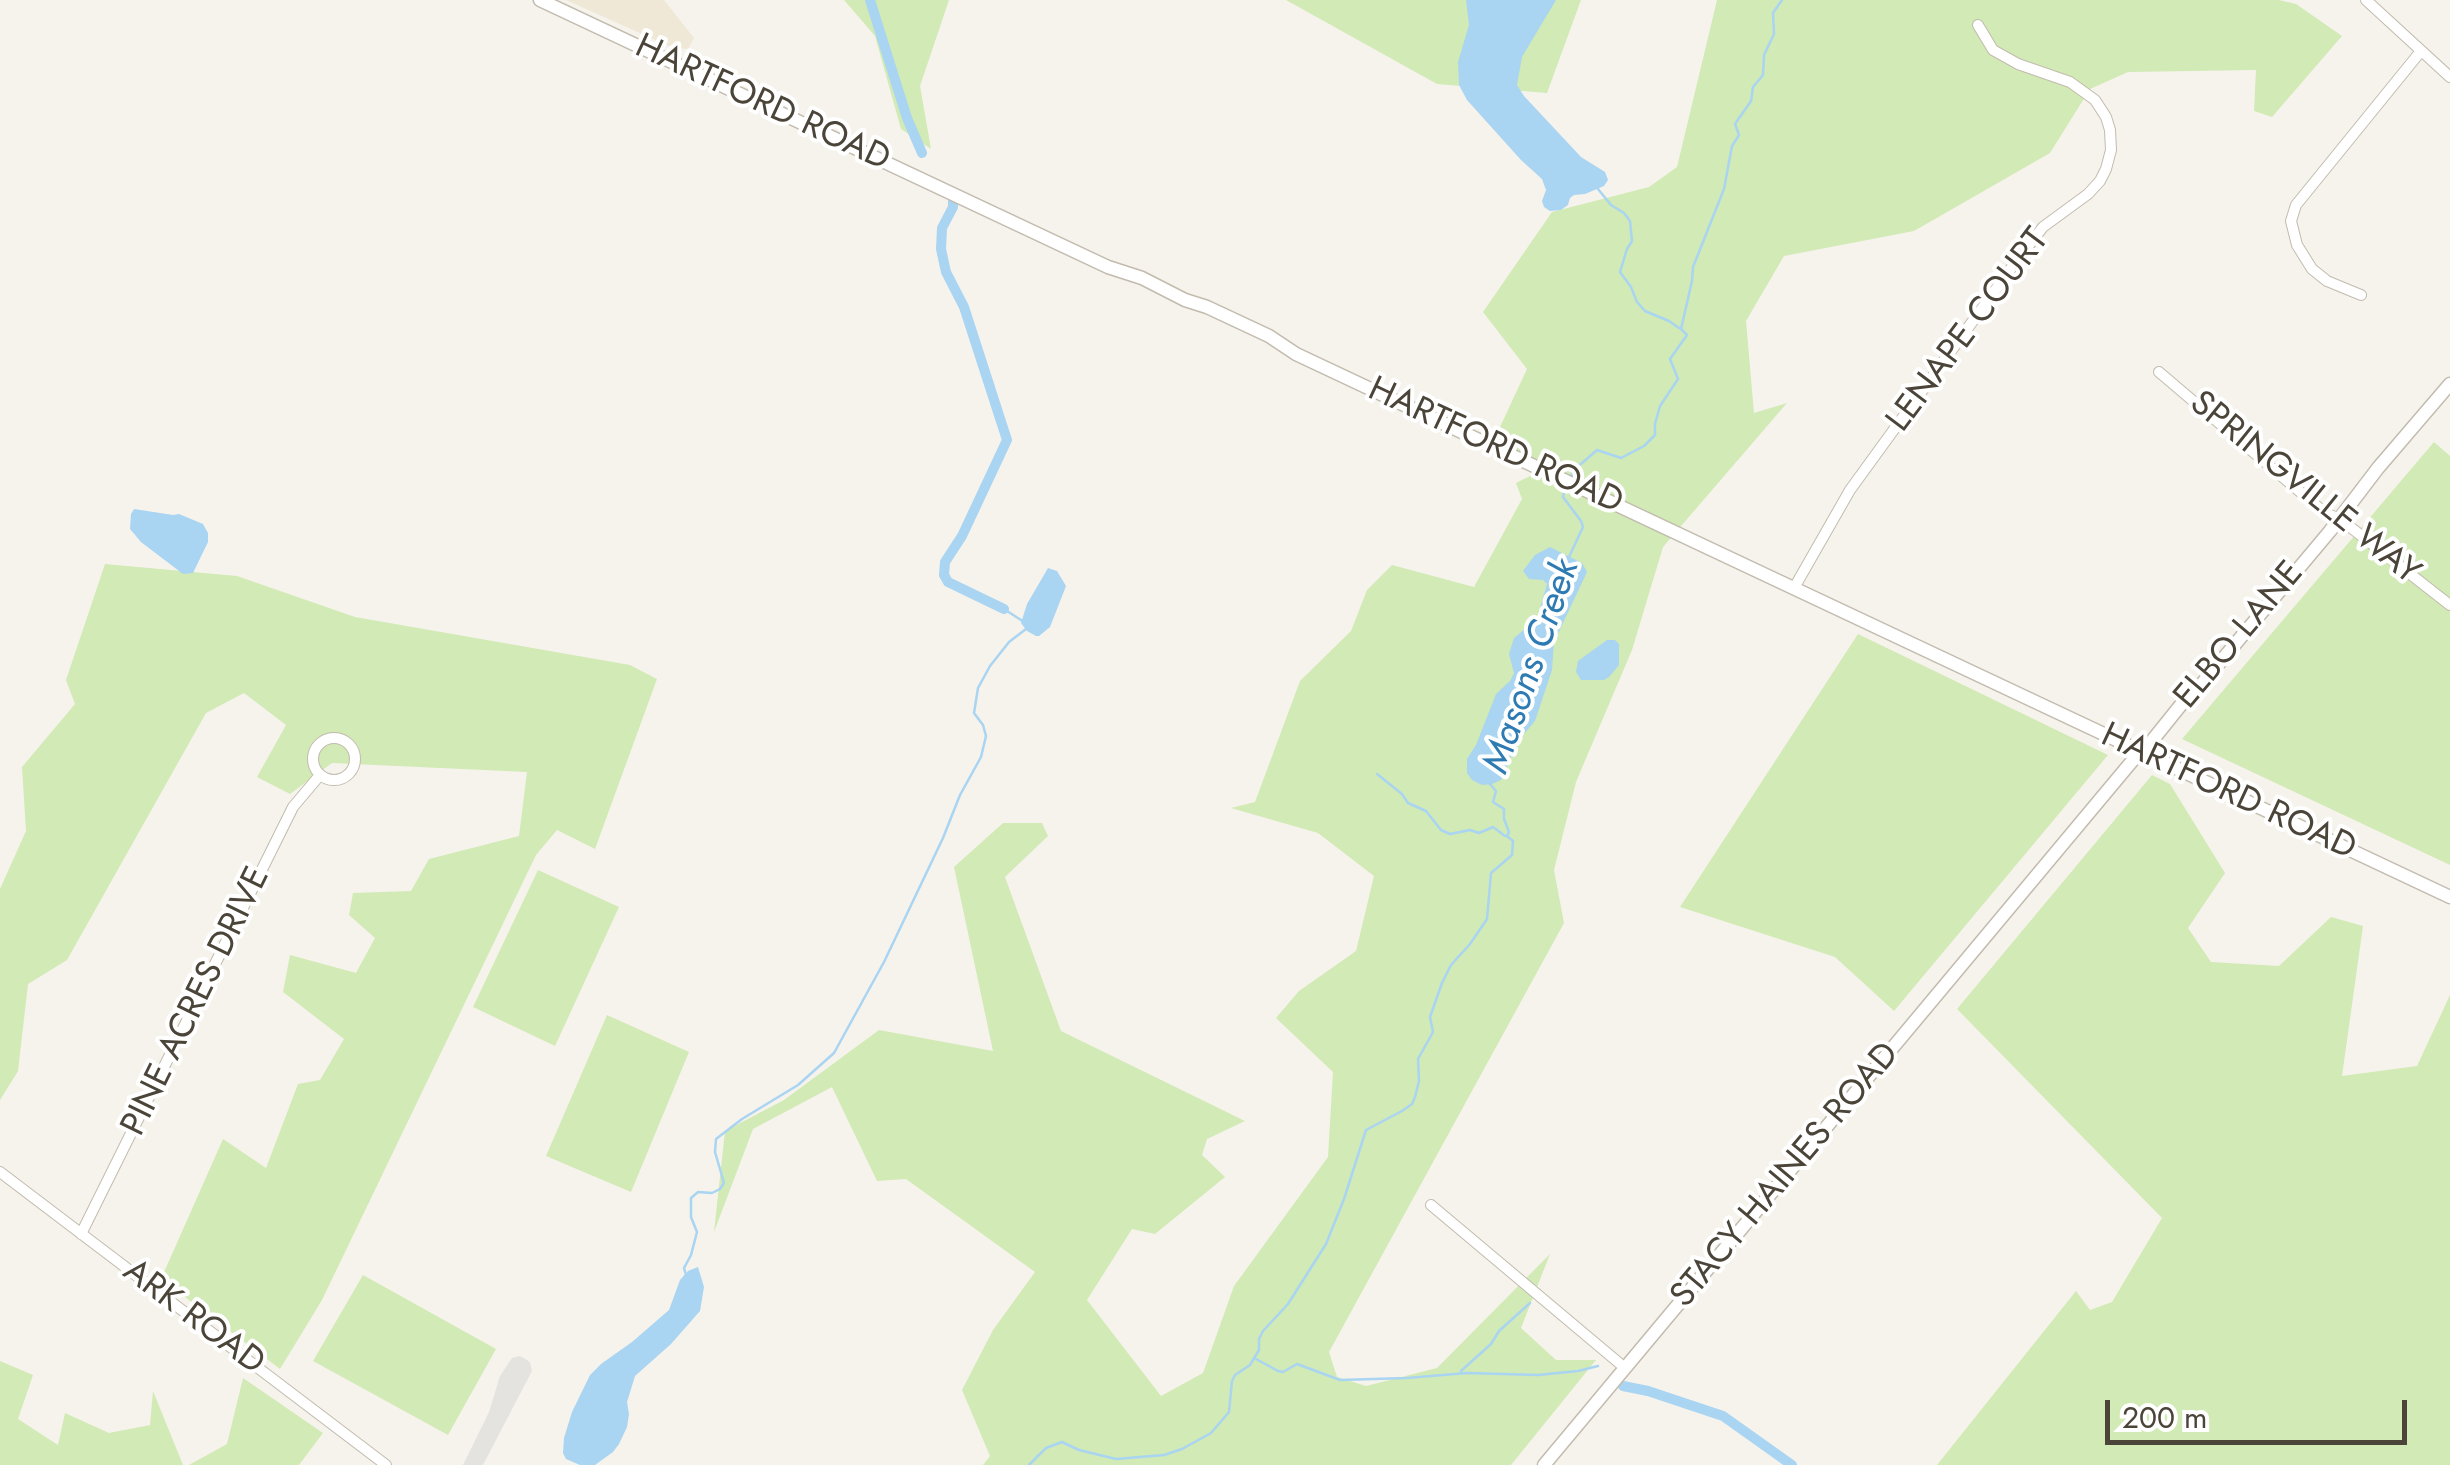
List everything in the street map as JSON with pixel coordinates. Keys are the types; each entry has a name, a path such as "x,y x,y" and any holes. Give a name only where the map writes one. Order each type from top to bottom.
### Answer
{"street":[{"name":"HARTFORD ROAD","path":"540,0 1108,266 1269,336 1296,354 2450,897"},
{"path":"2366,0 2450,77"},
{"name":"LENAPE COURT","path":"1794,588 1850,490 2026,248 2043,227 2096,186 2106,170 2110,130 2095,100 2070,82 2018,64 1993,50 1978,25"},
{"path":"2361,295 2312,270 2296,245 2292,220 2296,205 2421,51"},
{"name":"SPRINGVILLE WAY","path":"2159,372 2325,513 2340,519 2450,605"},
{"name":"ELBO LANE","path":"2029,887 2450,384"},
{"name":"PINE ACRES DRIVE","path":"332,738 344,740 353,748 356,760 352,772 342,779 330,780 320,774 314,764 314,752 321,742 332,738"},
{"name":"PINE ACRES DRIVE","path":"81,1234 293,808 320,774"},
{"name":"STACY HAINES ROAD","path":"1544,1465 2029,887"},
{"name":"ARK ROAD","path":"0,1172 386,1465"},
{"path":"1430,1206 1625,1368"}],"shaded area":[{"path":"566,0 664,0 694,38 688,49 673,48"},
{"path":"520,1356 530,1362 532,1371 483,1465 463,1465 489,1412 500,1376 512,1358"}],"green space":[{"path":"844,0 949,0 920,86 931,149 901,129 875,36"},
{"path":"1286,0 1581,0 1547,93 1437,84"},
{"path":"1717,0 2279,0 2296,4 2342,36 2272,117 2254,111 2256,70 2128,72 2090,89 2050,153 1914,231 1784,256 1746,321 1754,413 1787,403 1663,547 1632,650 1576,782 1554,870 1564,923 1329,1352 1337,1377 1366,1386 1437,1368 1550,1254 1521,1328 1556,1360 1596,1360 1511,1465 983,1465 990,1456 962,1390 993,1330 1035,1272 906,1179 877,1181 832,1087 753,1129 714,1232 725,1131 784,1100 879,1030 993,1051 954,867 1003,823 1042,823 1048,836 1005,877 1061,1031 1245,1121 1207,1139 1202,1155 1225,1177 1155,1234 1132,1229 1087,1300 1161,1396 1203,1373 1234,1286 1328,1157 1333,1072 1276,1018 1299,991 1356,951 1374,876 1318,833 1231,808 1255,802 1300,681 1351,631 1367,590 1392,565 1474,587 1522,499 1516,483 1548,467 1493,442 1527,369 1483,312 1552,212 1649,187 1677,167"},
{"path":"2434,442 2450,456 2450,865 2182,739"},
{"path":"105,564 237,576 355,617 630,665 657,679 595,849 557,830 536,855 322,1300 280,1369 161,1279 223,1139 266,1168 298,1084 320,1080 344,1039 283,992 290,955 356,973 375,938 349,915 353,893 411,891 429,859 519,836 527,772 332,763 290,794 257,777 286,725 244,693 206,713 67,960 28,984 18,1071 0,1100 0,889 26,831 22,767 75,704 66,680"},
{"path":"1858,634 2108,755 1894,1011 1835,957 1680,907"},
{"path":"2152,775 2170,784 2225,873 2188,928 2211,962 2279,966 2331,917 2363,926 2342,1076 2417,1066 2450,995 2450,1465 1937,1465 2076,1291 2090,1310 2112,1302 2162,1218 1957,1009"},
{"path":"538,870 619,907 555,1046 473,1007"},
{"path":"607,1015 689,1052 631,1192 546,1156"},
{"path":"363,1275 496,1349 448,1435 313,1361"},
{"path":"0,1361 33,1375 18,1419 58,1445 65,1413 109,1433 150,1425 153,1391 183,1465 0,1465"},
{"path":"243,1378 323,1433 299,1465 189,1465 227,1444"}],"water":[{"path":"1466,0 1556,0 1522,57 1517,85 1581,157 1605,172 1608,180 1604,186 1574,195 1561,210 1544,207 1546,190 1542,179 1467,100 1459,85 1458,62 1469,25"},
{"path":"134,509 179,514 203,524 208,542 193,573 183,574 141,542 130,529"},
{"path":"1550,547 1582,563 1587,572 1554,642 1552,670 1535,721 1518,741 1501,780 1482,785 1467,773 1467,759 1496,694 1514,673 1509,654 1514,638 1537,619 1547,584 1529,579 1523,571 1535,555"},
{"path":"1048,568 1057,571 1066,586 1050,627 1036,636 1021,623"},
{"path":"1607,640 1619,644 1619,665 1604,680 1581,680 1576,672 1578,661"},
{"path":"698,1267 704,1287 700,1311 635,1376 627,1402 627,1427 619,1444 595,1465 580,1465 566,1459 564,1438 590,1375 669,1310 680,1280"}],"waterway":[{"path":"870,0 922,153"},
{"name":"Masons Creek","path":"1570,478 1597,450 1621,458 1655,435 1660,406 1678,379 1670,359 1687,335 1681,329 1693,267 1724,189 1732,146 1739,135 1735,124 1763,75 1764,55 1774,34 1773,13 1782,0"},
{"path":"1598,189 1630,221 1632,241 1620,272 1637,302 1645,311 1679,328"},
{"path":"953,197 953,207 942,228 946,272 964,307 1007,440 962,536 945,562 944,575 948,582 1004,609"},
{"name":"Masons Creek","path":"1566,485 1563,497 1583,527 1569,557"},
{"path":"1004,609 1024,622"},
{"path":"686,1275 684,1268 697,1232 691,1217 691,1198 698,1192 712,1193 724,1183 715,1152 716,1139 798,1085 834,1053 884,962 981,757 986,736 974,713 978,688 1009,642 1026,629"},
{"path":"1377,774 1408,803 1426,811 1441,830 1450,834 1470,830 1479,833 1493,827 1505,836"},
{"name":"Masons Creek","path":"1029,1465 1046,1448 1062,1442 1116,1459 1164,1455 1211,1433 1229,1412 1235,1375 1250,1365 1259,1350 1263,1331 1288,1304 1326,1244 1366,1130 1402,1111 1415,1097 1418,1059 1433,1032 1430,1017 1442,983 1487,919 1491,873 1512,855 1513,841 1507,836 1504,809 1493,802 1496,791 1490,784"},
{"path":"1461,1371 1530,1303"},
{"path":"1256,1359 1278,1371 1297,1364 1340,1380 1467,1373 1538,1375 1598,1366"},
{"path":"1623,1386 1723,1416 1792,1465"}]}
